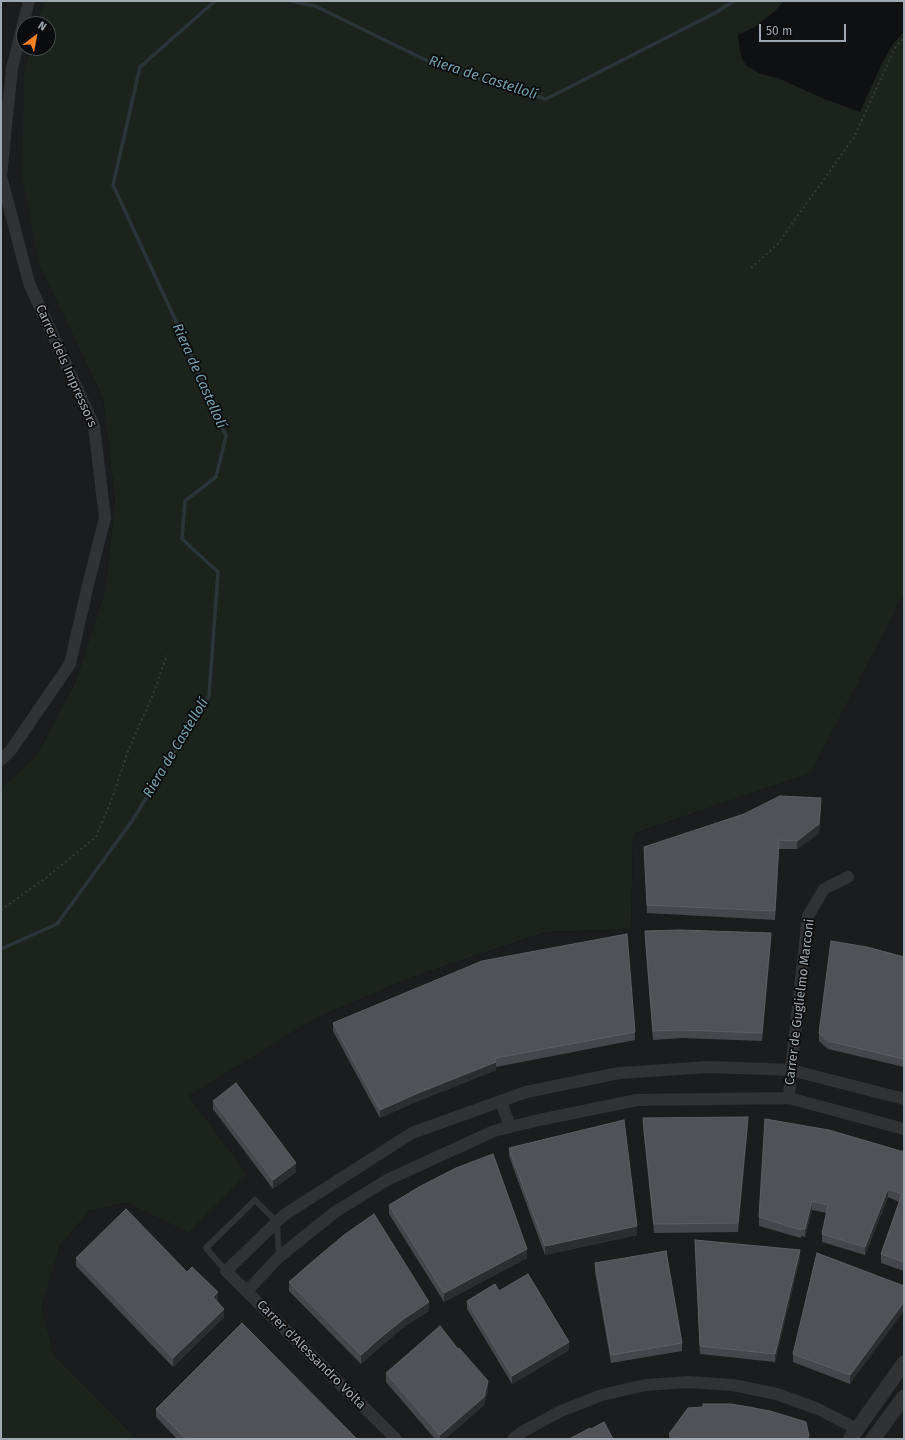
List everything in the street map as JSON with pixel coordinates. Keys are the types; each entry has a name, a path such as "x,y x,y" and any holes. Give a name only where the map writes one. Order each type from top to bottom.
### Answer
{"street":[{"name":"Carrer dels Impressors","path":"1,760 11,750 70,664 105,518 94,426 29,284 1,176 12,68 29,1"},
{"name":"Carrer de Guglielmo Marconi","path":"789,1098 808,916 824,889 848,877"},
{"path":"226,1271 284,1215 412,1133 526,1092 619,1073 710,1067 791,1070 904,1099"},
{"path":"247,1291 279,1257 335,1212 387,1180 494,1131 510,1127 637,1100 789,1098 904,1129"},
{"path":"501,1101 510,1127"},
{"name":"Carrer d'Alessandro Volta","path":"226,1271 396,1439"},
{"path":"513,1439 522,1432 561,1411 602,1395 645,1385 689,1382 734,1385 777,1394 818,1408 854,1434 904,1363"},
{"path":"877,1438 904,1397"}],"lane":[{"path":"226,1271 206,1248 255,1200 277,1222 279,1257"}],"path":[{"path":"751,268 777,245 854,137 896,46 904,38"},
{"path":"1,910 47,877 96,837 113,796 128,751 153,694 167,655"}],"shaded area":[{"path":"1,1 44,1 39,16 16,16 16,56 29,56 24,72 39,265 103,398 115,501 105,591 75,683 36,756 1,788"},
{"path":"44,1 784,1 776,10 755,27 738,35 742,59 747,66 761,74 778,78 822,98 860,112 881,65 892,45 904,31 904,594 811,773 633,834 631,929 546,932 410,978 316,1018 189,1096 247,1174 189,1233 127,1203 89,1211 60,1246 42,1307 54,1355 137,1439 1,1439 1,788 36,756 75,683 105,591 115,501 103,398 39,265 22,176 24,72 29,56 56,56 56,16 39,16"},
{"path":"904,594 904,1439 137,1439 54,1355 42,1307 60,1246 89,1211 127,1203 189,1233 247,1174 189,1096 316,1018 410,978 546,932 631,929 633,834 811,773"}],"building":[{"path":"780,796 821,798 819,824 797,841 779,840 775,911 647,905 644,847 744,814"},
{"path":"680,930 771,933 762,1033 682,1030 653,1031 645,931"},
{"path":"627,934 635,1032 495,1058 496,1062 380,1110 333,1023 482,961"},
{"path":"831,941 867,947 904,957 904,1059 828,1041 819,1033"},
{"path":"236,1083 296,1163 273,1180 213,1101"},
{"path":"748,1117 738,1223 654,1224 643,1118"},
{"path":"765,1119 829,1130 904,1152 904,1262 881,1254 902,1194 888,1189 865,1247 822,1234 828,1205 812,1201 805,1229 801,1228 801,1230 759,1217"},
{"path":"624,1120 637,1226 545,1246 509,1148"},
{"path":"493,1154 527,1249 444,1293 389,1205 419,1187 456,1168"},
{"path":"126,1209 187,1272 192,1267 218,1292 213,1297 224,1309 173,1358 76,1258"},
{"path":"374,1214 429,1302 405,1318 361,1355 289,1282 344,1235"},
{"path":"695,1240 800,1250 775,1354 700,1346"},
{"path":"666,1251 682,1343 611,1355 595,1263"},
{"path":"817,1253 904,1286 904,1302 850,1375 793,1354"},
{"path":"528,1274 569,1342 512,1376 467,1301 495,1284 499,1291"},
{"path":"242,1323 357,1439 186,1439 156,1409"},
{"path":"440,1326 458,1349 459,1348 488,1381 484,1397 440,1435 386,1373"},
{"path":"703,1404 731,1404 770,1411 806,1422 809,1436 807,1439 675,1439 669,1434 688,1408 703,1407"},
{"path":"604,1422 613,1439 569,1439 590,1428 591,1429"}],"waterway":[{"name":"Riera de Castellolí","path":"1,949 57,924 132,821 209,696 218,572 182,539 185,501 216,477 226,436 185,341 113,185 140,67 215,1"},
{"name":"Riera de Castellolí","path":"291,1 315,6 438,66 546,99 715,13 734,1"}]}
